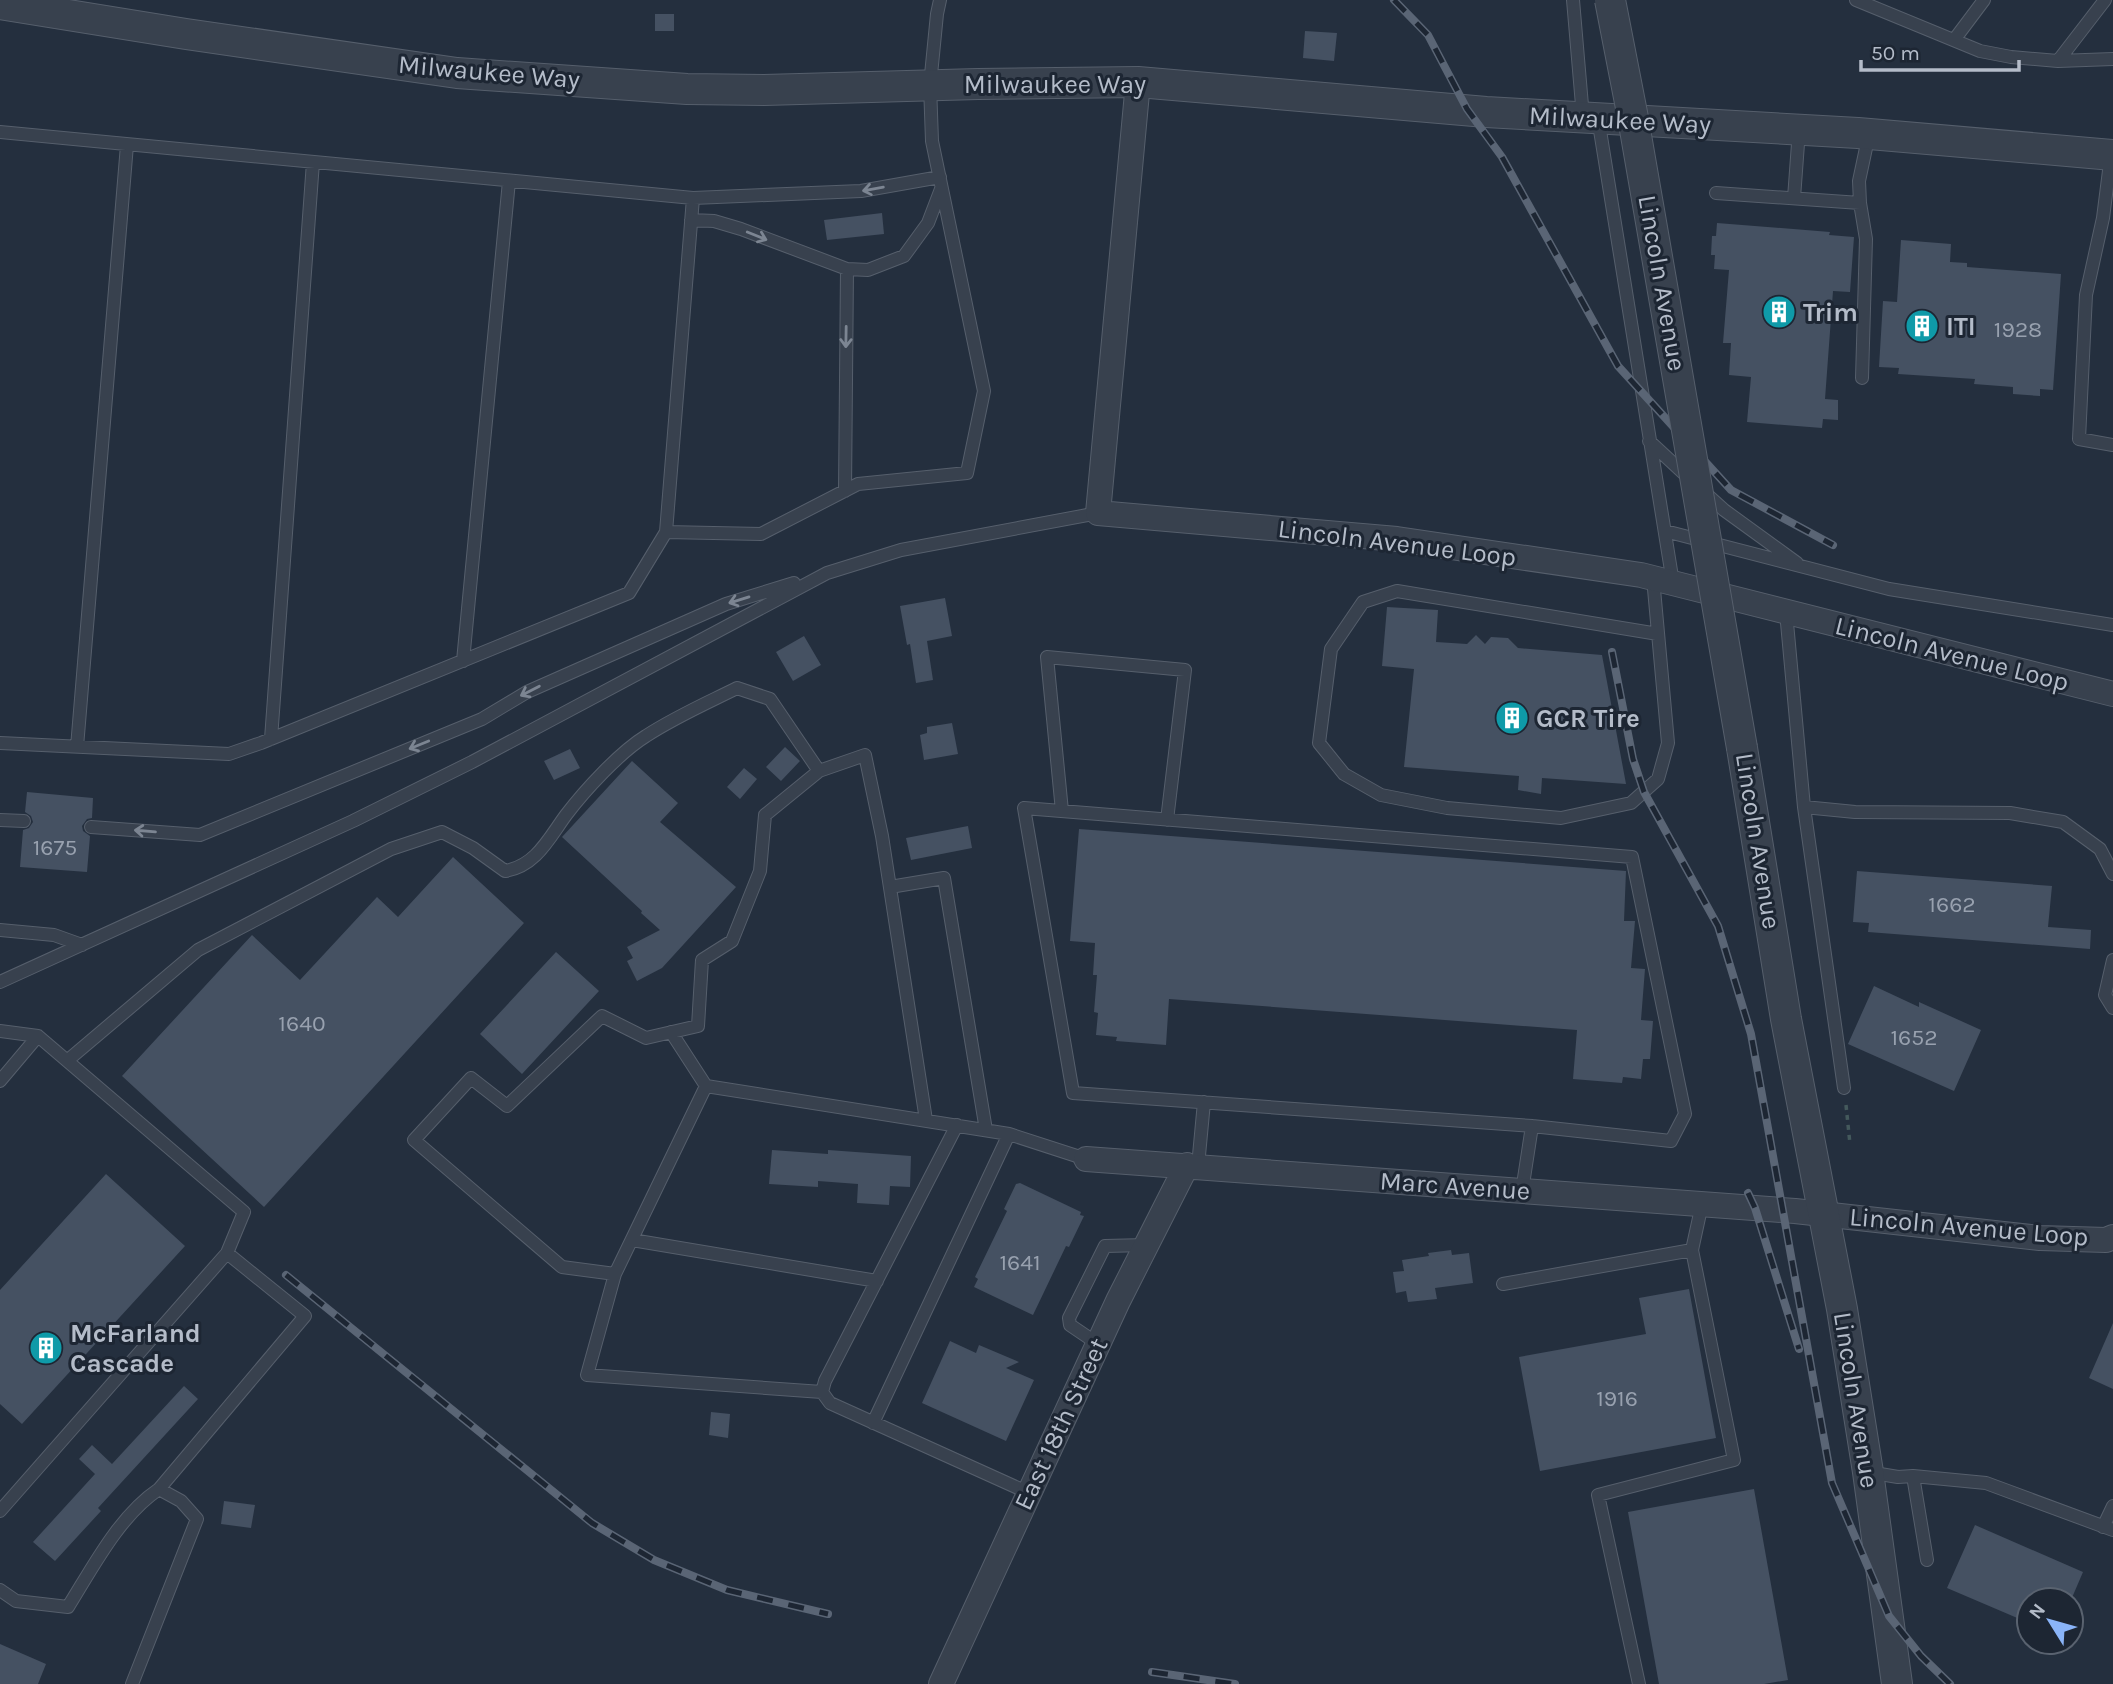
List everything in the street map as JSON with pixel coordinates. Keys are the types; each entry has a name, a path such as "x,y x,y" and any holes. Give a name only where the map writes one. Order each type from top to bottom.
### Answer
{"street":[{"name":"Lincoln Avenue","path":"1610,0 1636,132 1786,1019 1824,1214 1868,1472 1898,1684"},
{"name":"Milwaukee Way","path":"0,4 457,73 687,89 764,90 1138,82 1486,112 1869,134 2112,155"},
{"path":"1098,513 1138,82"},
{"name":"Lincoln Avenue Loop","path":"1098,513 1397,539 1663,581 2113,694"},
{"name":"Marc Avenue","path":"1086,1159 1824,1214"},
{"name":"East 18th Street","path":"941,1684 1098,1344 1146,1245 1192,1166"},
{"name":"Lincoln Avenue Loop","path":"1824,1214 2040,1238 2106,1240 2113,1237"}],"lane":[{"path":"666,532 761,534 858,484 967,473 984,391 932,141 930,85 940,0"},
{"path":"1573,0 1591,118 1665,531 1658,634 1668,743 1658,779 1631,803 1561,818 1447,808 1381,795 1344,775 1319,743 1331,649 1363,602 1397,590 1658,634"},
{"path":"1856,0 1875,3 1980,51 2058,61 2113,59"},
{"path":"1954,40 1984,0"},
{"path":"2058,61 2105,0"},
{"path":"1794,198 1799,130"},
{"path":"0,132 693,198 861,191 941,182"},
{"path":"1862,378 1866,239 1859,181 1869,134"},
{"path":"77,747 127,145"},
{"path":"2112,155 2108,219 2086,295 2079,439 2113,445"},
{"path":"271,739 313,162"},
{"path":"463,661 509,181"},
{"path":"691,220 714,221 847,269 868,270 904,256 928,223 941,182"},
{"path":"1716,194 1860,203"},
{"path":"0,743 229,754 629,593 666,532 693,198"},
{"path":"845,491 847,269"},
{"path":"1649,441 1724,510 1803,567"},
{"path":"91,827 200,835 482,719 527,692 726,604 901,550 1098,513"},
{"path":"1665,531 1888,589 2113,625"},
{"path":"0,982 353,821 472,762 827,573"},
{"path":"1786,612 1804,807 1844,1087"},
{"path":"1062,811 1047,657 1185,670 1167,820"},
{"path":"68,1060 198,950 391,849 442,832 473,848 505,871 518,869 538,854 568,813 598,779 644,737 737,688 770,699 819,771"},
{"path":"615,1274 562,1267 414,1140 471,1078 507,1106 602,1016 646,1038 698,1026 702,960 732,942 760,871 765,815 819,771 865,755 890,887 926,1120"},
{"path":"1804,807 1855,812 2010,813 2063,822 2100,849 2113,874"},
{"path":"1024,808 1167,820 1632,857 1685,1114 1671,1141 1532,1126 1073,1093 1024,808"},
{"path":"0,820 24,821"},
{"path":"890,887 944,878 986,1130"},
{"path":"0,930 54,935 82,945"},
{"path":"2113,960 2105,995 2113,1008"},
{"path":"0,1031 38,1036 244,1212 227,1253 0,1511"},
{"path":"671,1032 706,1086 1009,1134 1086,1159"},
{"path":"0,1081 38,1036"},
{"path":"706,1086 615,1274 587,1375 822,1392 830,1403 1029,1493"},
{"path":"1192,1166 1204,1102"},
{"path":"822,1392 825,1381 957,1125"},
{"path":"1522,1191 1532,1126"},
{"path":"873,1423 1009,1134"},
{"path":"1639,1684 1598,1495 1734,1460 1692,1250 1702,1204"},
{"path":"632,1240 877,1281"},
{"path":"1098,1344 1070,1325 1069,1318 1105,1246 1146,1245"},
{"path":"1503,1284 1692,1250"},
{"path":"0,1590 16,1601 68,1607 118,1531 144,1499 159,1489 305,1316 227,1253"},
{"path":"1868,1472 1898,1477 1986,1483 2108,1528 2113,1506"},
{"path":"1913,1476 1927,1560"},
{"path":"132,1684 197,1519 181,1502 159,1489"}],"path":[{"path":"1844,1087 1850,1144"}],"building":[{"path":"655,14 674,14 674,31 655,31"},
{"path":"1305,31 1337,33 1334,61 1303,58"},
{"path":"882,213 884,234 827,240 824,220"},
{"name":"Trim","path":"1717,223 1830,232 1829,235 1854,237 1850,292 1833,291 1825,399 1838,400 1838,420 1823,419 1822,428 1747,422 1751,377 1729,375 1731,343 1723,343 1729,270 1714,269 1715,255 1711,255 1712,236 1716,236"},
{"path":"1901,240 1951,244 1950,262 1967,263 1967,267 2061,274 2053,390 2040,389 2040,396 2013,394 2013,387 1974,384 1975,379 1898,374 1899,368 1879,367 1883,301 1897,302"},
{"path":"945,598 952,636 927,641 933,680 916,683 900,606"},
{"name":"GCR Tire","path":"1387,607 1438,610 1436,642 1467,644 1476,635 1485,644 1491,637 1508,638 1518,648 1602,655 1626,784 1542,778 1541,794 1518,790 1519,776 1404,767 1414,669 1382,666"},
{"path":"804,636 821,665 793,681 776,652"},
{"path":"952,723 958,754 924,760 920,735 927,733 927,727"},
{"path":"785,747 800,761 781,781 766,767"},
{"path":"570,749 580,768 554,780 544,761"},
{"path":"632,761 678,803 660,822 736,887 662,968 637,981 627,961 633,958 627,947 660,930 562,837"},
{"path":"744,768 757,779 740,799 727,787"},
{"path":"27,792 93,798 92,818 87,819 82,826 83,831 90,836 87,872 20,867 23,830 29,828 33,822 31,816 25,812"},
{"path":"968,826 972,848 911,860 906,838"},
{"path":"1079,829 1626,871 1624,921 1635,921 1631,968 1645,969 1641,1020 1653,1021 1650,1059 1643,1059 1641,1079 1623,1077 1622,1083 1573,1079 1577,1030 1169,999 1166,1045 1116,1041 1117,1037 1096,1035 1098,1013 1094,1012 1097,975 1093,975 1095,943 1070,941"},
{"path":"453,857 524,923 264,1207 122,1076 252,935 300,980 377,897 398,917"},
{"path":"1857,871 2052,886 2048,927 2091,930 2090,949 1868,932 1869,923 1853,922"},
{"path":"556,952 599,991 522,1074 480,1034"},
{"path":"1874,986 1919,1007 1919,1002 1981,1030 1954,1091 1848,1044"},
{"path":"772,1150 828,1154 828,1150 911,1156 910,1187 890,1186 889,1205 857,1203 858,1184 818,1181 818,1187 769,1184"},
{"name":"McFarland Cascade","path":"106,1174 185,1246 22,1424 0,1404 0,1290"},
{"path":"1020,1183 1081,1212 1080,1215 1084,1216 1069,1247 1066,1246 1033,1315 974,1287 978,1279 975,1277 1007,1211 1004,1209 1016,1184"},
{"path":"1451,1250 1452,1255 1469,1253 1473,1283 1435,1288 1437,1299 1408,1302 1406,1291 1396,1293 1393,1272 1404,1271 1402,1260"},
{"path":"1689,1289 1716,1438 1540,1471 1519,1357 1646,1334 1639,1298"},
{"path":"2113,1323 2113,1389 2089,1378"},
{"path":"950,1341 976,1353 979,1345 1019,1362 1006,1368 1034,1380 1006,1441 922,1403"},
{"path":"184,1386 198,1399 98,1508 101,1511 55,1561 33,1542 95,1474 79,1459 92,1445 112,1464"},
{"path":"711,1412 730,1414 728,1438 709,1435"},
{"path":"1754,1489 1788,1680 1764,1684 1659,1684 1628,1512"},
{"path":"224,1501 255,1505 251,1528 221,1524"},
{"path":"1975,1525 2083,1572 2077,1586 2015,1586 2015,1617 1947,1588"},
{"path":"0,1644 46,1664 38,1684 0,1684"}],"railway":[{"path":"1394,0 1428,35 1467,109 1502,157 1618,366 1731,490 1833,545"},
{"path":"1612,652 1633,759 1644,792 1718,926 1751,1034 1832,1483 1889,1616 1921,1656 1950,1684"},
{"path":"1748,1193 1799,1349"},
{"path":"286,1275 592,1523 654,1560 727,1590 828,1614"},
{"path":"1152,1672 1235,1684"}],"place":[{"name":"Trim","path":"1779,312"},
{"name":"ITI","path":"1922,326"},
{"name":"GCR Tire","path":"1512,718"},
{"name":"McFarland Cascade","path":"46,1348"}]}
